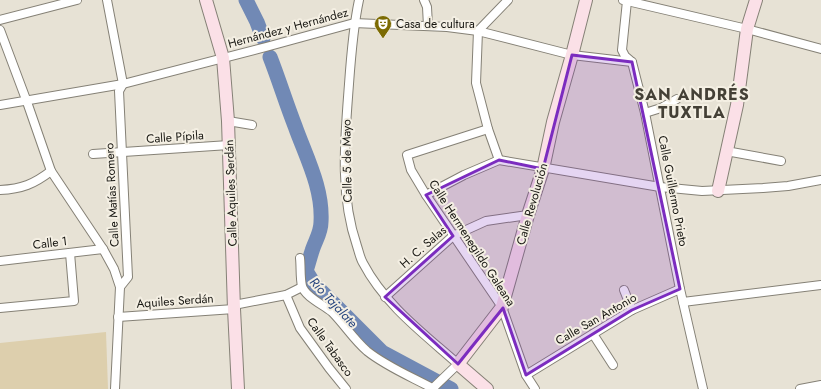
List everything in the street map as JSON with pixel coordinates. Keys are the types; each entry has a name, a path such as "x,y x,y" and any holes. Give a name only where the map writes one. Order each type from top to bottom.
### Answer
{"street":[{"path":"0,20 77,0"},
{"name":"Calle Matías Romero","path":"107,0 123,84 119,91 128,277 120,287 115,389"},
{"name":"Calle Aquiles Serdán","path":"206,0 223,58 228,121 238,389"},
{"name":"Calle 5 de Mayo","path":"359,0 354,23 345,138 345,189 351,230 362,262 385,297 400,313 487,389"},
{"path":"424,0 427,7 428,26"},
{"path":"499,160 488,130 476,83 478,31 508,0"},
{"name":"Calle Revolución","path":"433,388 458,364 502,307 543,168 553,122 586,0"},
{"path":"718,191 737,105 747,29 756,0"},
{"path":"625,1 747,29 821,49"},
{"name":"Calle Guillermo Prieto","path":"625,1 622,50 625,56 632,62 645,113 680,289 703,389"},
{"name":"Hernández y Hernández","path":"0,105 27,102 123,84 354,23 447,27 478,31 572,55 632,62"},
{"path":"0,30 51,172 103,249 114,269 120,287"},
{"path":"645,113 661,108 677,99"},
{"path":"228,121 252,125"},
{"name":"Calle Hermenegildo Galeana","path":"488,130 407,155 411,170 426,195 502,307 526,375 535,389"},
{"name":"Calle Pípila","path":"93,154 229,145"},
{"path":"726,151 781,160"},
{"path":"426,195 464,175 499,160 660,187 702,191 782,186 821,180"},
{"path":"0,190 15,189 33,184 51,172"},
{"name":"H. C. Salas","path":"385,297 453,236 486,221 528,215"},
{"name":"Calle 1","path":"0,261 103,249"},
{"path":"0,308 74,301 70,253"},
{"path":"300,258 302,287 311,297 332,312 348,332 367,351 401,373 433,388"},
{"path":"683,302 821,285"},
{"name":"Aquiles Serdán","path":"118,316 234,307 286,295 302,287"},
{"name":"Calle San Antonio","path":"526,375 632,310 680,289"},
{"path":"624,290 632,310"},
{"name":"Calle Tabasco","path":"286,295 300,328 346,389"},
{"path":"593,334 613,365"},
{"path":"800,389 821,385"}],"highlighted area":[{"path":"572,55 632,62 680,289 632,310 526,375 503,308 458,364 385,297 453,236 426,195 499,160 543,169"}],"shaded area":[{"path":"106,332 108,389 0,389 0,343"}],"waterway":[{"name":"Río Tajalate","path":"246,0 263,38"},
{"name":"Río Tajalate","path":"270,57 317,185 321,209 321,226 306,271 314,284 382,352 451,389"}],"place":[{"name":"Casa de cultura","path":"383,39"}],"district":[{"name":"SAN ANDRÉS TUXTLA","path":"692,103"}]}
